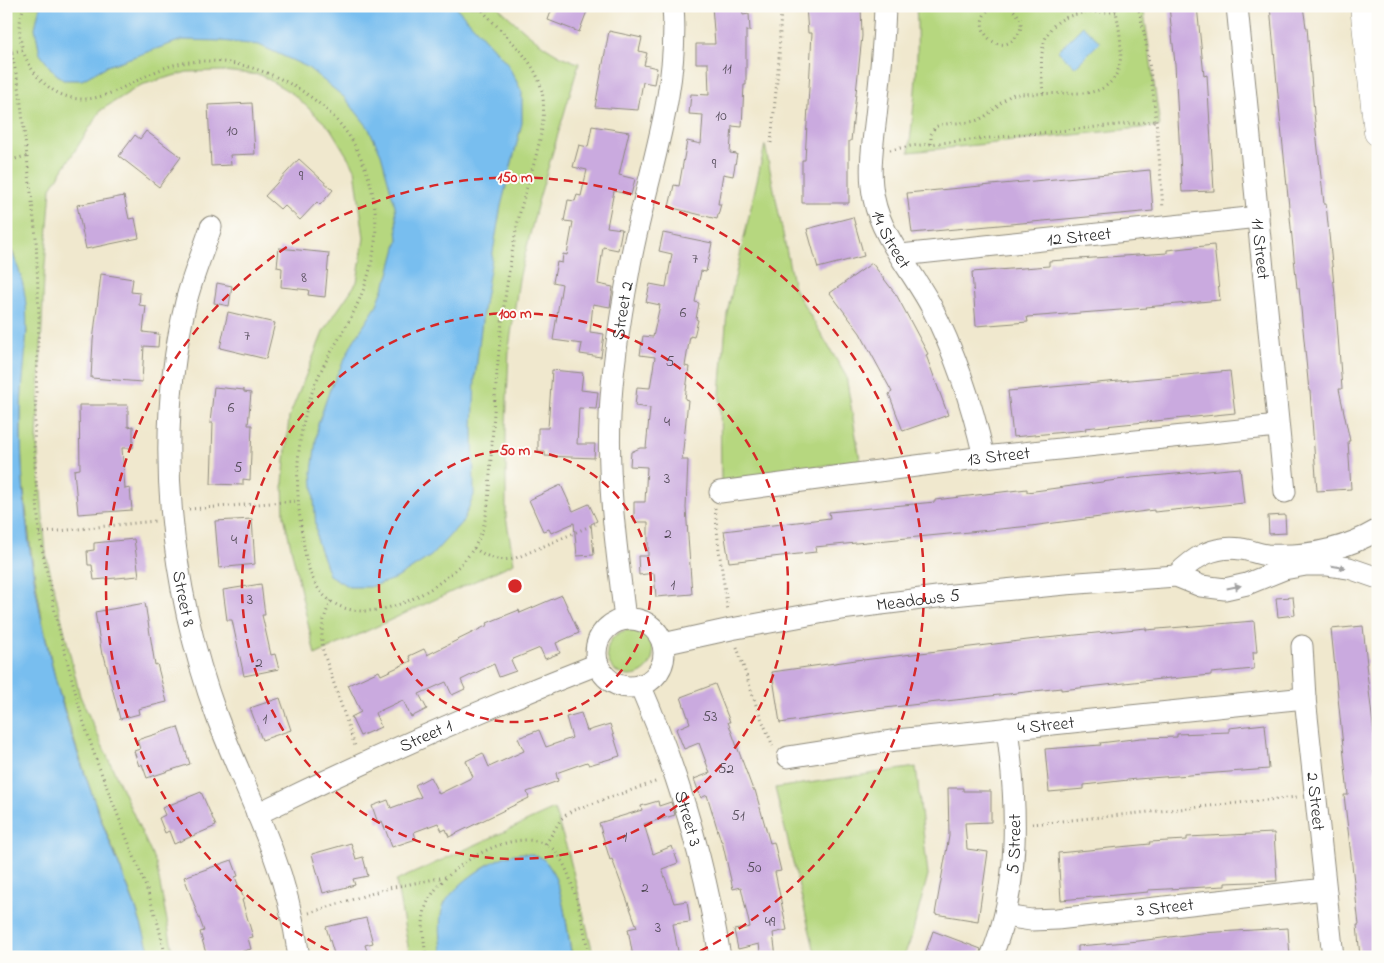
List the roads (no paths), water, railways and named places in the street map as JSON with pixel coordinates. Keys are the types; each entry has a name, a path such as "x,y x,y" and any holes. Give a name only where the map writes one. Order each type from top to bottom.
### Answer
{"main road":[{"path":"1364,6 1378,132"}],"street":[{"name":"Street 2","path":"625,619 613,517 610,468 613,366 629,267 666,110 674,46 673,6"},
{"name":"14 Street","path":"885,6 884,42 872,155 871,178 874,199 889,238 931,306 955,359 974,414 984,456"},
{"name":"11 Street","path":"1237,6 1285,492"},
{"name":"12 Street","path":"901,256 1258,217"},
{"name":"Street 8","path":"211,227 186,302 177,352 171,403 172,515 178,564 188,616 201,666 217,716 273,852 292,918 299,957"},
{"name":"13 Street","path":"720,492 984,456 1278,426"},
{"path":"1197,558 1214,561 1236,559 1255,553 1267,555 1304,554 1325,551 1346,545 1378,530"},
{"path":"1255,553 1258,579"},
{"path":"1176,576 1197,558"},
{"path":"1197,558 1201,586"},
{"name":"Meadows 5","path":"662,644 731,629 851,608 953,595 1176,576 1201,586 1225,589 1247,584 1284,569 1306,565 1328,565 1349,568 1378,578"},
{"path":"625,619 638,620 649,625 657,633 662,644 664,654 659,669 649,681 640,685 627,686 615,683 604,675 598,664 597,644 601,635 608,627 625,619"},
{"name":"2 Street","path":"1302,646 1305,698 1333,957"},
{"name":"Street 1","path":"257,814 361,763 479,711 598,664"},
{"name":"Street 3","path":"640,685 675,775 691,824 704,873 720,957"},
{"name":"4 Street","path":"788,757 897,740 1305,698"},
{"name":"5 Street","path":"991,957 1005,916 1014,826 1012,766 1007,728"},
{"name":"3 Street","path":"1005,916 1031,920 1050,919 1325,889"}],"water":[{"path":"40,6 455,6 507,63 522,92 522,123 501,206 484,304 475,378 473,429 474,495 463,521 431,556 397,578 370,587 349,587 329,575 317,542 312,472 318,424 330,389 353,342 376,307 389,274 398,240 395,206 381,154 368,127 345,98 307,67 259,45 221,41 182,40 107,66 82,80 63,80 52,70 40,54 35,28"},
{"path":"1083,26 1100,42 1075,67 1058,51"},
{"path":"6,242 17,264 26,308 27,331 21,423 23,488 30,553 41,618 60,696 74,741 104,827 135,906 151,957 6,957"},
{"path":"524,853 543,859 550,867 560,891 572,957 443,957 440,932 443,907 447,899 462,883 491,863 509,855"}]}
